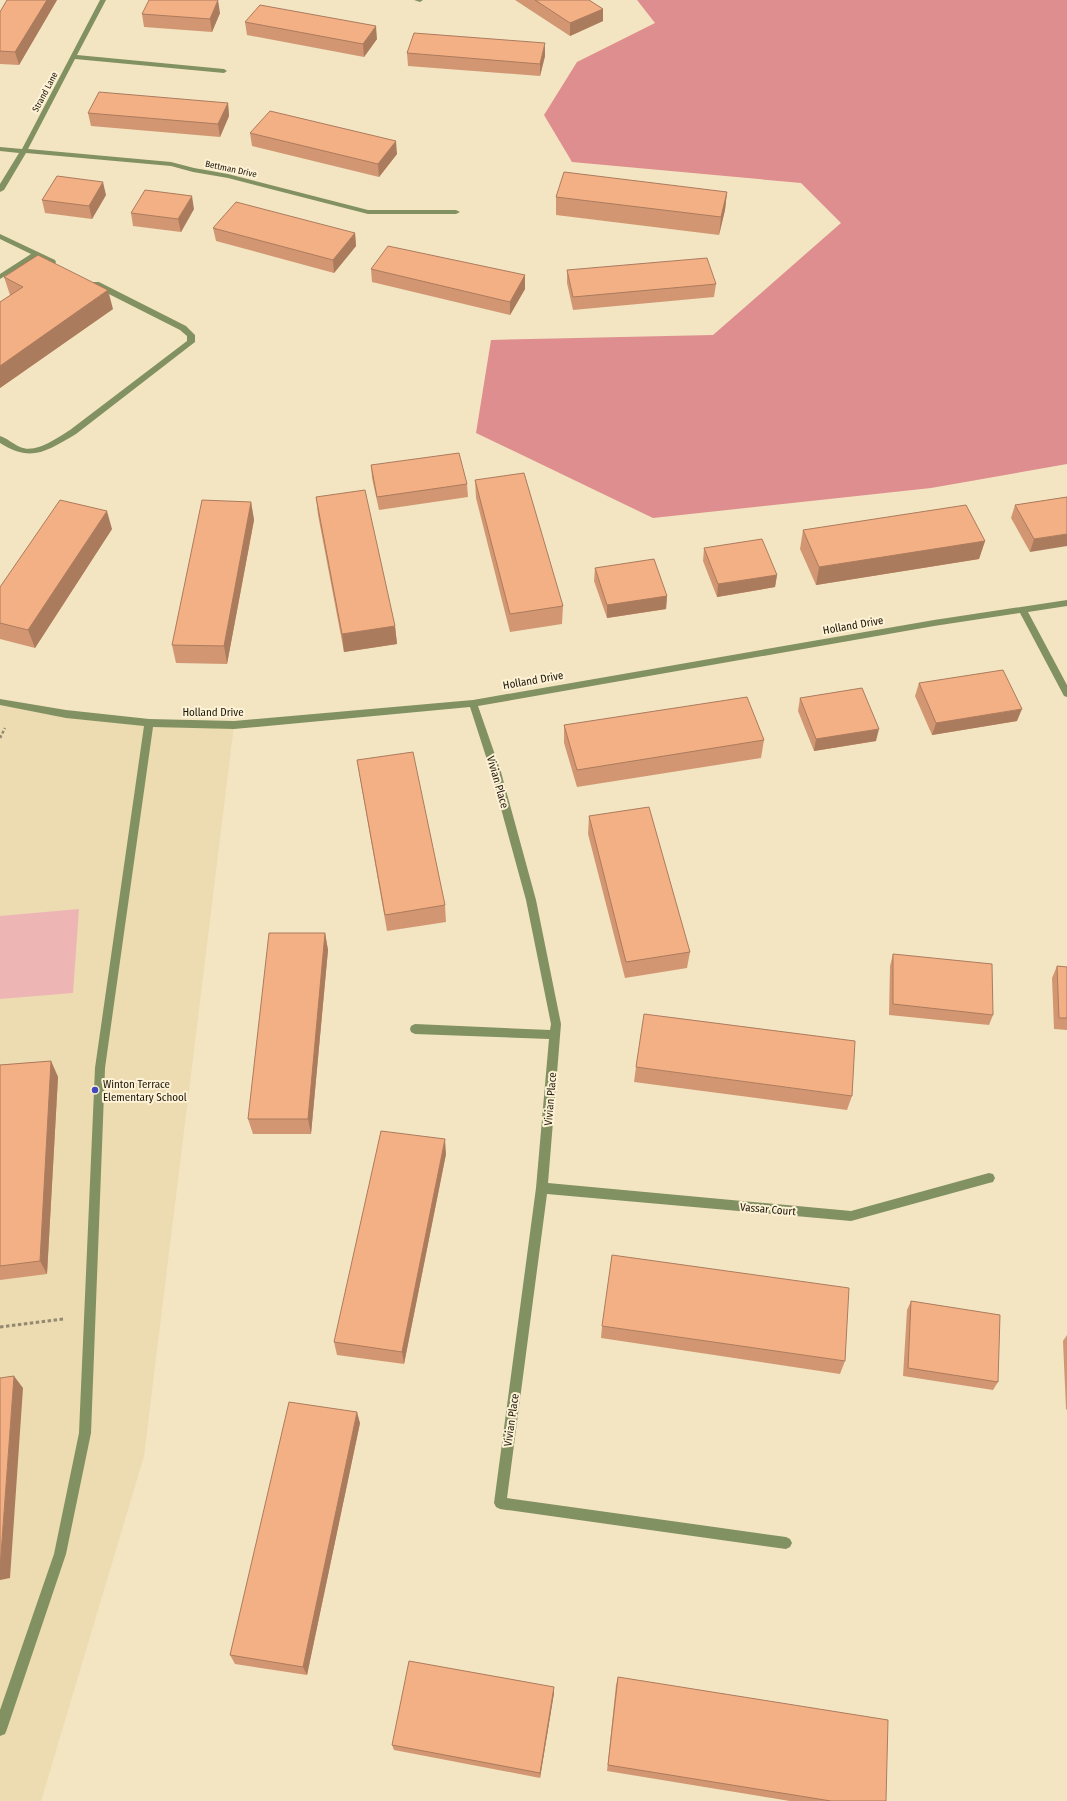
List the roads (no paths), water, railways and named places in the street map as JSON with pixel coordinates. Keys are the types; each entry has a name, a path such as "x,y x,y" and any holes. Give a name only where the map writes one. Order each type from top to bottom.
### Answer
{"street":[{"name":"Strand Lane","path":"0,190 24,151 103,0"},
{"path":"74,56 224,71"},
{"name":"Bettman Drive","path":"0,149 171,164 193,170 228,176 368,212 456,212"},
{"path":"0,236 57,264"},
{"path":"0,276 36,254"},
{"path":"0,438 21,451 38,450 54,443 73,432 191,342 192,335 183,328 85,278"},
{"name":"Holland Drive","path":"0,702 66,714 149,723 234,725 473,702 926,624 1067,603"},
{"path":"1023,610 1067,694"},
{"name":"Vivian Place","path":"473,702 496,772 531,900 556,1024 542,1188 500,1503 786,1543"},
{"path":"0,1729 60,1554 85,1432 100,1068 149,723"},
{"path":"415,1029 555,1035"},
{"name":"Vassar Court","path":"542,1188 851,1216 989,1178"}],"place":[{"name":"Winton Terrace Elementary School","path":"95,1090"}]}
